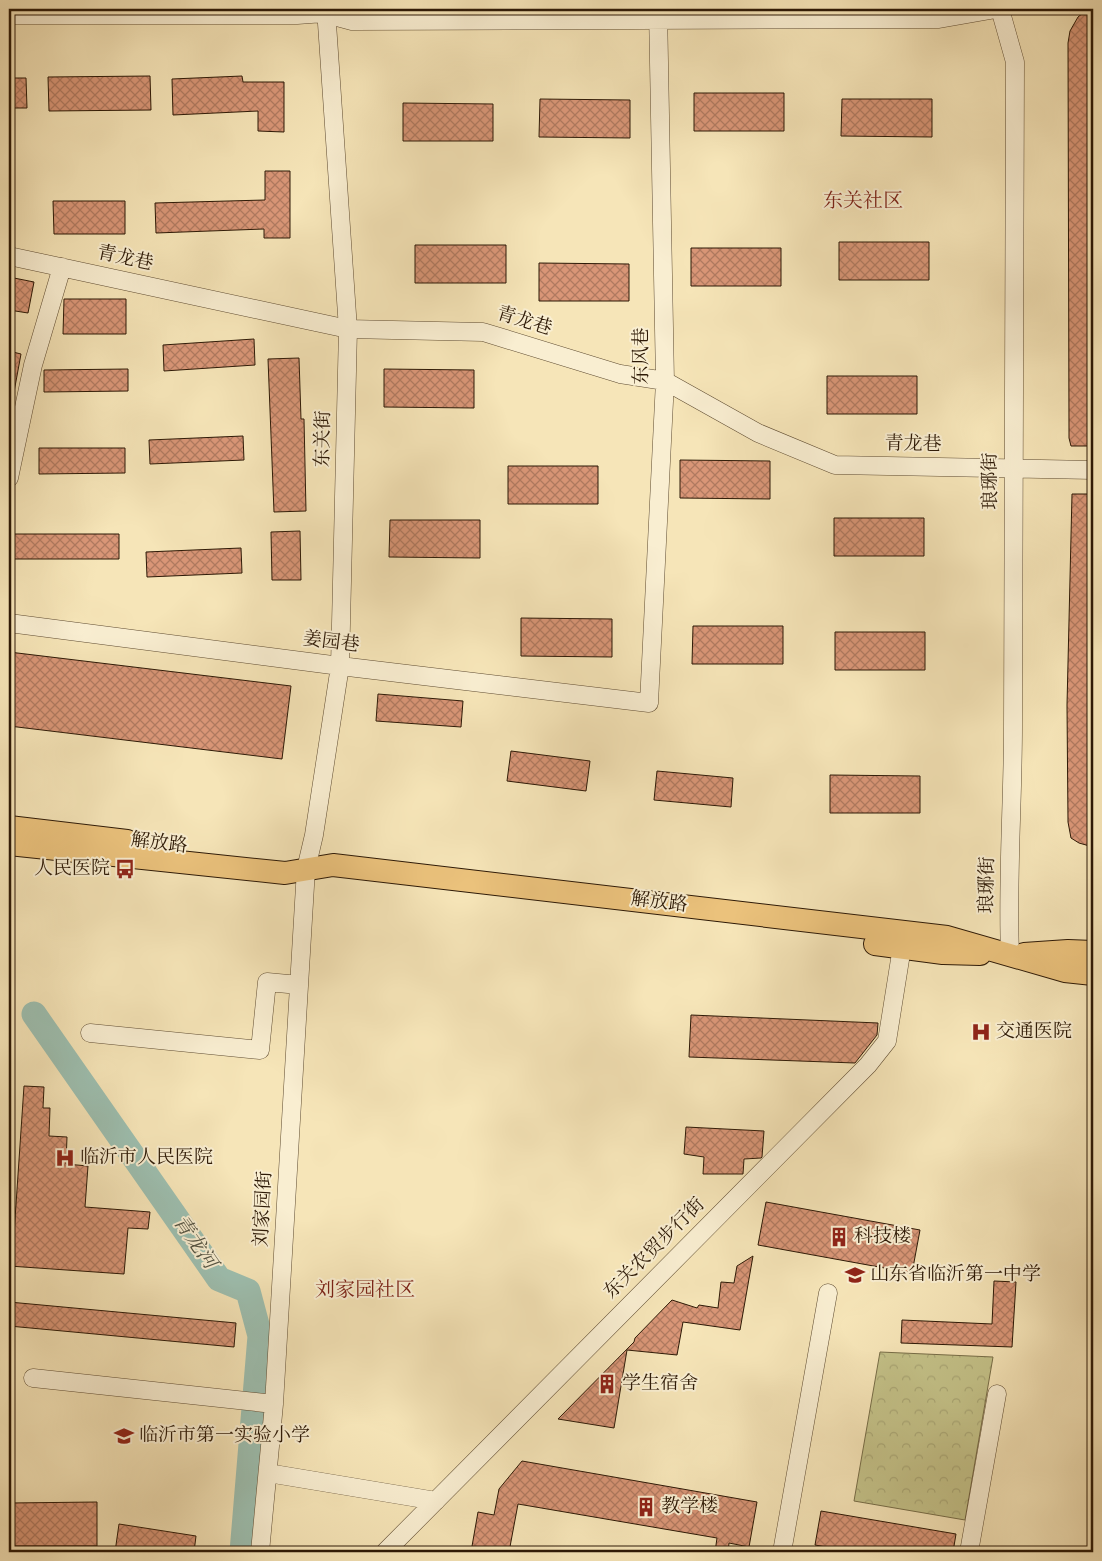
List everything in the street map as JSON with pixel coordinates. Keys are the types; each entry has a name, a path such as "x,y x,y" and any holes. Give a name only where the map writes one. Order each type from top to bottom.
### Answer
{"main road":[{"name":"解放路","path":"9,827 286,859 332,879 943,953 1010,955 1068,951 1093,952"},
{"name":"解放路","path":"9,844 285,873 333,865 947,937 1065,971 1093,974"}],"street":[{"path":"9,16 428,9"},
{"path":"326,11 352,21 658,14 939,19 996,9"},
{"name":"琅琊街","path":"1000,9 1015,62 1012,467 1013,748 1009,920 1010,955"},
{"name":"东关街","path":"306,869 315,828 340,666 348,329 326,11"},
{"name":"东风巷","path":"649,703 664,381 658,14"},
{"name":"青龙巷","path":"9,256 348,329 483,332 620,374 664,381 758,433 835,465 1093,470"},
{"path":"9,478 33,365 62,267"},
{"name":"姜园巷","path":"9,623 340,666 649,703"},
{"name":"刘家园街","path":"260,1552 268,1473 259,1402 299,985 306,869"},
{"name":"东关农贸步行街","path":"385,1552 872,1059 887,1041 902,947"},
{"path":"90,1033 260,1050 267,982 299,985"},
{"path":"782,1552 828,1293"},
{"path":"33,1378 259,1402"},
{"path":"969,1552 997,1394"},
{"path":"268,1473 436,1501"}],"green space":[{"path":"880,1352 993,1357 965,1520 854,1501"}],"building":[{"path":"1088,9 1093,9 1093,446 1071,446 1069,438 1068,43 1070,31 1078,17"},
{"path":"150,76 151,110 49,111 48,77"},
{"path":"242,76 243,82 284,82 284,132 258,131 258,111 173,115 172,79"},
{"path":"9,78 26,78 27,108 9,108"},
{"path":"694,93 784,93 784,131 694,131"},
{"path":"540,99 630,100 630,138 539,137"},
{"path":"842,99 932,99 932,137 841,136"},
{"path":"403,103 493,104 493,141 403,141"},
{"path":"265,171 290,171 290,238 264,238 264,229 156,233 155,203 265,200"},
{"path":"53,201 125,201 125,234 54,234"},
{"path":"839,242 929,242 929,280 839,280"},
{"path":"415,245 506,245 506,283 415,283"},
{"path":"691,248 781,248 781,286 691,286"},
{"path":"539,263 629,264 629,301 539,301"},
{"path":"9,277 34,282 28,313 9,310"},
{"path":"64,299 126,299 126,334 63,334"},
{"path":"254,339 255,365 164,371 163,345"},
{"path":"9,351 21,354 14,392 9,391"},
{"path":"299,358 301,419 304,419 306,511 274,512 268,359"},
{"path":"128,369 128,391 44,392 44,370"},
{"path":"384,369 474,370 474,408 384,407"},
{"path":"827,376 917,376 917,414 827,414"},
{"path":"243,436 244,460 150,464 149,440"},
{"path":"39,448 125,448 125,473 39,474"},
{"path":"680,460 770,461 770,499 680,498"},
{"path":"508,466 598,466 598,504 508,504"},
{"path":"1072,494 1093,494 1093,847 1079,843 1071,838 1068,822 1067,705"},
{"path":"834,518 924,518 924,556 834,556"},
{"path":"390,520 480,520 480,558 389,557"},
{"path":"300,531 301,580 272,580 271,532"},
{"path":"9,534 119,534 119,559 9,559"},
{"path":"241,548 242,573 147,577 146,552"},
{"path":"521,618 612,619 612,657 521,656"},
{"path":"693,626 783,626 783,664 692,664"},
{"path":"835,632 925,632 925,670 835,670"},
{"path":"9,652 291,686 282,759 9,726"},
{"path":"378,694 463,701 461,727 376,721"},
{"path":"511,751 590,761 586,791 507,781"},
{"path":"657,771 733,778 731,807 654,800"},
{"path":"830,775 920,776 920,813 830,813"},
{"path":"691,1015 878,1023 877,1035 855,1063 689,1057"},
{"path":"24,1086 44,1087 43,1108 50,1108 49,1136 67,1137 66,1164 88,1166 85,1207 150,1212 148,1229 128,1228 124,1274 9,1266 9,1234 14,1234"},
{"path":"686,1127 764,1131 762,1157 744,1159 743,1174 703,1174 704,1157 684,1154"},
{"name":"科技楼","path":"766,1202 920,1230 912,1273 758,1245"},
{"path":"753,1256 740,1330 683,1322 677,1355 627,1350 614,1428 558,1419 634,1342 635,1338 672,1300 697,1308 699,1305 718,1308 721,1282 734,1283 737,1266"},
{"path":"994,1281 1016,1282 1012,1347 901,1343 902,1320 992,1324"},
{"path":"9,1302 236,1323 234,1347 9,1326"},
{"name":"教学楼","path":"522,1461 757,1502 749,1547 729,1543 728,1552 715,1552 717,1538 518,1504 509,1552 471,1552 478,1512 494,1515 499,1489"},
{"path":"97,1502 97,1546 9,1546 9,1503"},
{"path":"821,1511 956,1534 953,1552 856,1552 815,1545"},
{"path":"119,1524 196,1536 194,1552 115,1552"}],"waterway":[{"name":"青龙河","path":"34,1014 219,1279 248,1291 260,1336 242,1552"}],"place":[{"name":"人民医院","path":"125,869"},
{"name":"交通医院","path":"981,1032"},
{"name":"临沂市人民医院","path":"65,1158"},
{"name":"科技楼","path":"839,1237"},
{"name":"山东省临沂第一中学","path":"855,1275"},
{"name":"学生宿舍","path":"607,1384"},
{"name":"临沂市第一实验小学","path":"124,1436"},
{"name":"教学楼","path":"646,1507"}],"district":[{"name":"东关社区","path":"863,202"},
{"name":"刘家园社区","path":"365,1291"}]}
